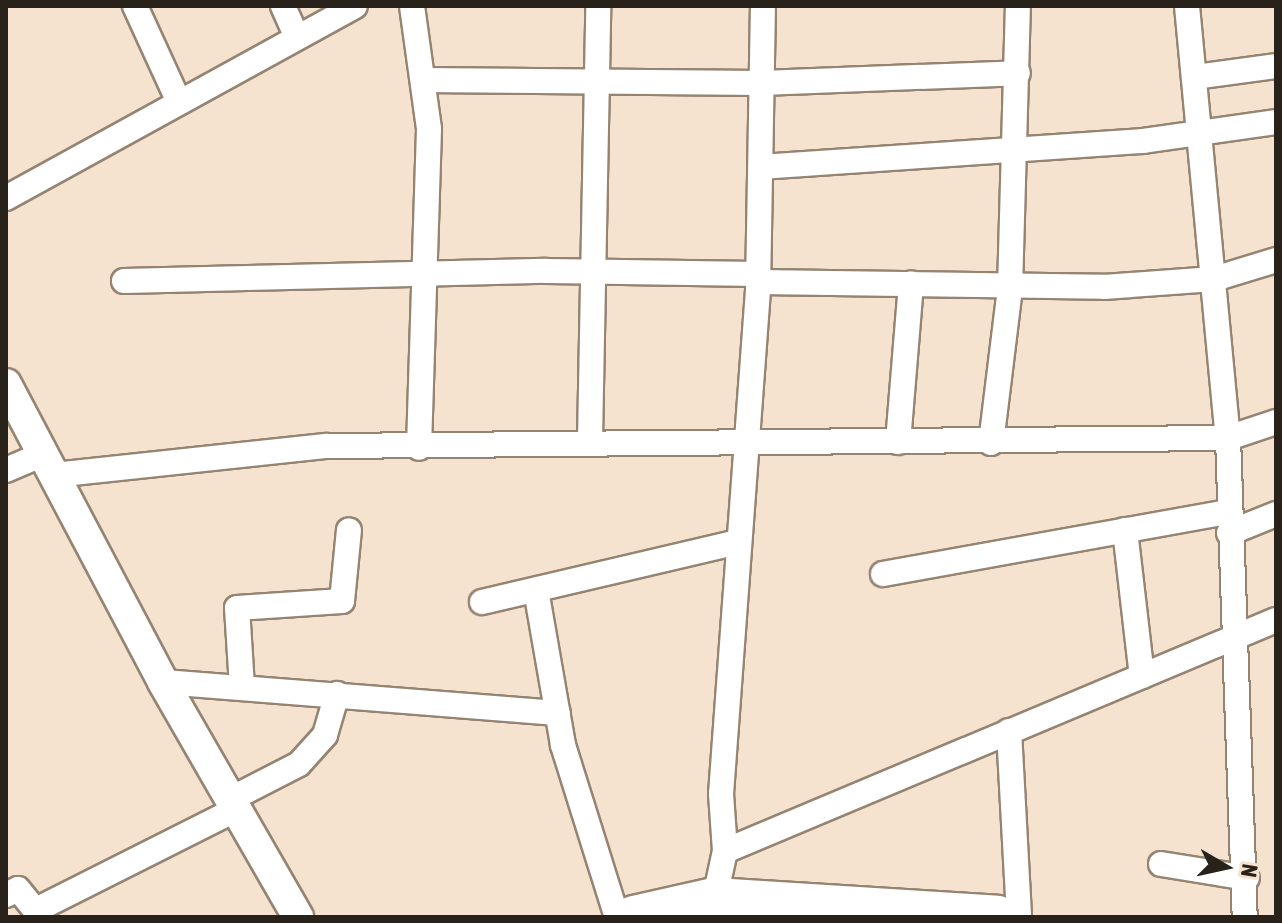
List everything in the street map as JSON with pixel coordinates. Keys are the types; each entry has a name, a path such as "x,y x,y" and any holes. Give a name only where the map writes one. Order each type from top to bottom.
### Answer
{"highway":[{"path":"629,916 713,908 974,915"}],"street":[{"path":"135,6 179,102"},
{"path":"283,6 297,37"},
{"path":"6,198 355,6"},
{"path":"412,6 423,80 429,273 419,448"},
{"path":"590,440 598,6"},
{"path":"713,908 725,851 721,794 758,278 763,6"},
{"path":"991,443 1010,289 1018,6"},
{"path":"1187,6 1228,438 1237,829 1247,878 1245,917"},
{"path":"1195,77 1276,66"},
{"path":"423,80 762,83 1018,73"},
{"path":"761,167 1016,146 1201,135 1276,122"},
{"path":"124,281 592,272 1010,289 1214,279 1276,260"},
{"path":"898,442 911,284"},
{"path":"6,384 163,682 298,917"},
{"path":"6,470 327,446 419,448 590,440 645,446 746,441 991,443 1228,438 1276,422"},
{"path":"883,574 1125,530 1229,522 1276,514"},
{"path":"242,687 237,608 342,601 349,530"},
{"path":"1125,530 1142,676"},
{"path":"482,602 738,542"},
{"path":"536,590 558,713 629,916"},
{"path":"725,851 1276,620"},
{"path":"163,682 558,713"},
{"path":"6,895 18,889 40,913 234,804 299,764 325,735 337,694"},
{"path":"1009,731 1019,917"},
{"path":"1161,864 1247,878"}]}
